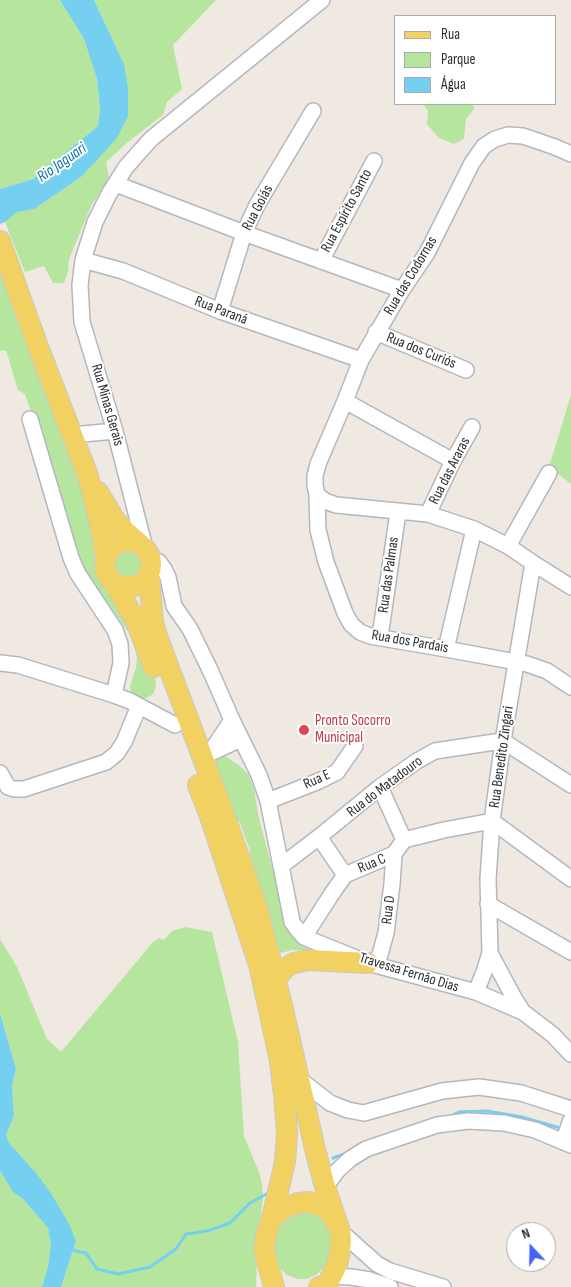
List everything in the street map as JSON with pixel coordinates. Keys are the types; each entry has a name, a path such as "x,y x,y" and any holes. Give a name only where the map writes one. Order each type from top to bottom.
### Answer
{"main road":[{"path":"0,241 88,476 100,524 106,559 106,572 136,621 211,819 259,965 280,1061 287,1134 286,1162 266,1235 264,1250 274,1287"},
{"path":"88,476 115,520 146,557 144,581 137,586 129,587 114,583"},
{"path":"106,559 108,552 113,547 126,541 134,542 146,557 158,639 206,755 258,912 276,979 324,1187 340,1231 340,1252 337,1264 324,1284"},
{"path":"276,979 285,968 294,963 308,960 373,964"},
{"path":"272,1218 285,1208 298,1203 310,1202 330,1213 340,1231"},
{"path":"268,1266 286,1286 291,1287"}],"street":[{"name":"Rua Minas Gerais","path":"146,557 114,431 82,322 80,284 83,260 96,222 126,167 152,139 322,0"},
{"name":"Rua Goiás","path":"220,312 244,233 257,205 313,111"},
{"name":"Rua das Codornas","path":"317,495 315,476 318,464 360,360 402,290 427,253 472,163 484,146 495,139 508,136 523,136 571,154"},
{"name":"Rua Espírito Santo","path":"321,261 374,161"},
{"path":"116,184 402,290"},
{"name":"Rua Paraná","path":"83,260 123,271 220,312 360,360"},
{"name":"Rua dos Curiós","path":"376,332 466,370"},
{"path":"345,401 453,461"},
{"path":"30,419 71,558 78,574 115,630 120,644 121,662 114,695"},
{"name":"Rua das Araras","path":"428,514 453,461 472,428"},
{"path":"72,435 114,431"},
{"path":"508,546 549,473"},
{"path":"317,495 336,506 428,514 474,529 508,546 571,587"},
{"name":"Rua dos Pardais","path":"317,495 318,530 326,562 345,613 360,632 370,636 517,662 547,671 571,687"},
{"name":"Rua das Palmas","path":"380,637 398,512"},
{"path":"446,649 474,529"},
{"path":"146,557 159,562 164,569 168,577 174,606 190,629 259,775 268,801 292,922 304,936"},
{"name":"Rua Benedito Zingari","path":"490,953 488,879 492,821 503,741 533,563"},
{"path":"0,663 18,665 114,695 175,725"},
{"path":"0,773 8,787 24,789 106,762 117,753 124,742 139,706"},
{"path":"206,755 231,719"},
{"path":"206,755 241,739"},
{"path":"503,741 571,785"},
{"name":"Rua do Matadouro","path":"280,866 319,838 380,787 417,761 435,751 503,741"},
{"name":"Rua E","path":"268,801 319,781 336,772 355,746"},
{"path":"380,787 404,840 492,821 571,879"},
{"path":"319,838 346,875"},
{"name":"Rua C","path":"304,936 330,895 346,875 394,854 404,840"},
{"name":"Rua D","path":"373,964 386,933 394,854"},
{"path":"488,904 571,952"},
{"name":"Travessa Fernão Dias","path":"304,936 373,964 476,992 490,953"},
{"path":"490,953 522,1012"},
{"path":"476,992 522,1012 553,1035 571,1054"},
{"path":"298,1078 330,1103 348,1110 364,1113 442,1090 480,1087 520,1093 571,1109"},
{"path":"324,1187 350,1159 366,1149 437,1125 468,1121 504,1123 535,1130 567,1143 571,1120"},
{"path":"340,1231 377,1264 390,1271 443,1287"},
{"path":"324,1284 351,1276 390,1287"}],"green space":[{"path":"0,0 60,0 84,39 97,79 100,110 98,126 33,179 0,189"},
{"path":"94,0 216,0 173,45 182,89 167,102 163,115 106,162 109,178 91,206 69,259 68,272 64,283 53,283 44,266 25,272 5,222 17,211 34,209 81,177 124,64"},
{"path":"424,105 473,105 474,109 466,119 464,139 454,144 439,138 427,124 428,111"},
{"path":"0,256 91,518 95,569 100,582 110,593 155,676 156,687 153,694 147,698 140,698 131,693 130,686 137,657 130,635 112,609 94,588 79,562 50,465 25,394 18,390 6,350 0,351"},
{"path":"571,395 571,484 549,467"},
{"path":"127,550 137,554 141,564 137,574 127,578 117,574 113,564 117,554"},
{"path":"203,734 211,745 249,775 288,930 300,945 312,950 293,950 280,953 250,868 250,850"},
{"path":"186,927 212,932 238,1042 244,1136 262,1184 263,1199 258,1234 256,1287 61,1287 76,1241 36,1173 9,1143 6,1135 14,1116 12,1085 16,1069 0,1013 0,939 17,967 47,1039 61,1052 153,942 159,938 164,940 172,931"},
{"path":"0,1171 13,1192 23,1199 48,1228 51,1245 48,1267 42,1287 0,1287"},
{"path":"295,1211 314,1213 324,1221 331,1231 333,1244 325,1267 316,1275 306,1279 298,1279 287,1275 278,1267 274,1257 276,1228"}],"water":[{"name":"Rio Jaguari","path":"60,0 94,0 124,64 128,88 128,116 117,138 81,177 34,209 17,212 0,224 0,189 33,179 98,126 100,110 97,79 84,39"},
{"path":"0,1013 16,1069 12,1085 14,1116 6,1135 9,1143 50,1192 68,1222 76,1241 61,1287 42,1287 48,1267 51,1245 48,1228 23,1199 13,1192 0,1171"}],"waterway":[{"path":"449,1117 459,1112 487,1111 522,1117 560,1128"},
{"path":"333,1158 347,1153"},
{"path":"70,1250 86,1253 97,1269 118,1274 150,1267 176,1249 186,1234 207,1231 230,1223 250,1203 270,1192"}],"place":[{"name":"Pronto Socorro Municipal","path":"304,730"}]}
